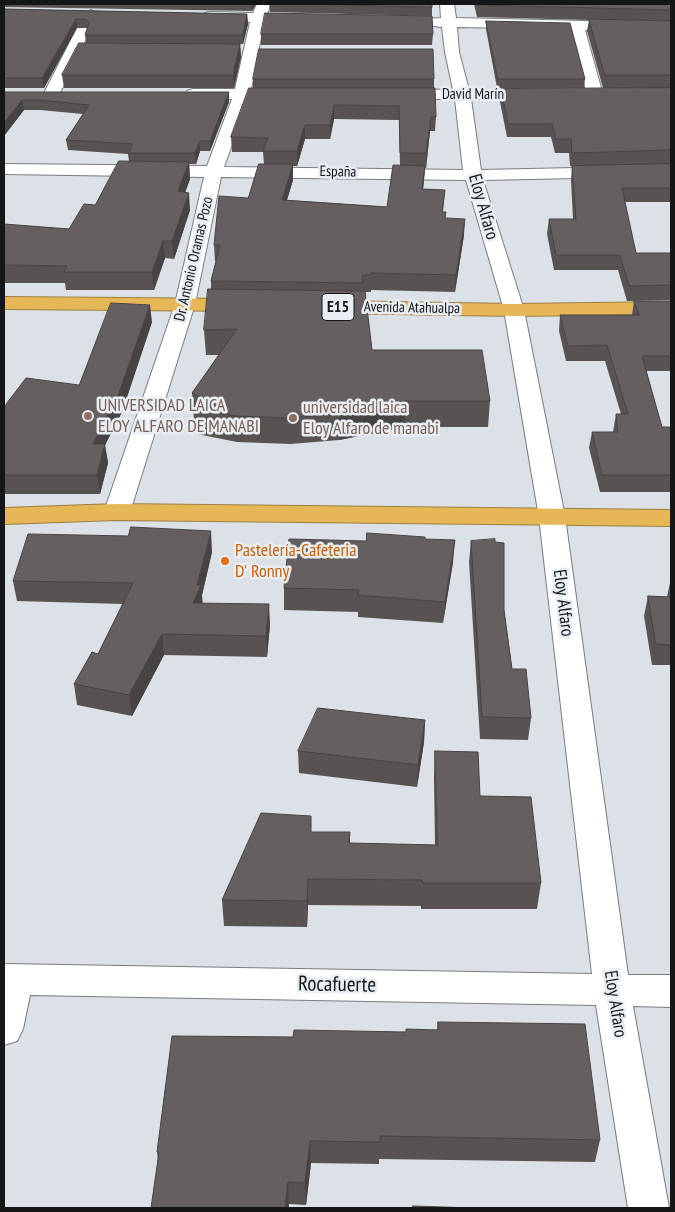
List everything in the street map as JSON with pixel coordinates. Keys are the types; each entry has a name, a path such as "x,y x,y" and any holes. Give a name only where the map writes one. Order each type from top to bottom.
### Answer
{"highway":[{"path":"4,303 265,305"},
{"name":"Avenida Atahualpa","path":"315,306 514,310 671,308"},
{"path":"4,516 117,512 671,518"}],"street":[{"path":"199,16 261,11 315,19"},
{"name":"Dr. Antonio Oramas Pozo","path":"117,512 185,304 214,170 242,94 261,11"},
{"path":"51,95 74,50 96,14 71,13"},
{"path":"420,21 447,13 577,25 671,27"},
{"name":"Eloy Alfaro","path":"447,13 442,52 462,94 472,174 514,310 552,517 612,991 649,1208"},
{"path":"577,25 595,95"},
{"path":"74,50 94,50"},
{"path":"32,94 70,94"},
{"path":"175,94 302,94"},
{"name":"David Marín","path":"382,94 557,95"},
{"path":"576,95 614,95"},
{"name":"España","path":"4,169 472,174 671,171"},
{"path":"4,1029 10,979"},
{"name":"Rocafuerte","path":"10,979 671,991"}],"building":[{"path":"304,4 432,4 432,7"},
{"path":"671,4 671,10 478,5"},
{"path":"4,9 247,14 243,35 85,35 89,23 86,19 76,19 42,78 4,78"},
{"path":"265,13 432,16 433,34 261,34"},
{"path":"589,19 671,21 671,75 605,75"},
{"path":"486,21 570,23 585,79 498,79"},
{"path":"79,43 240,44 233,75 62,75"},
{"path":"259,49 433,49 434,79 253,79"},
{"path":"249,88 435,88 436,117 431,117 426,153 400,153 399,106 334,105 330,125 305,125 297,151 263,151 268,138 231,137"},
{"path":"671,88 671,150 572,153 571,139 556,139 552,124 508,124 501,89"},
{"path":"4,92 229,92 210,141 200,141 195,153 128,153 133,144 66,140 89,105 22,100 4,123"},
{"path":"119,161 189,162 178,191 189,193 172,241 163,241 152,272 64,272 67,266 4,265 4,224 69,229 84,204 95,205"},
{"path":"259,164 293,164 282,200 387,207 393,165 425,166 422,189 445,190 442,212 446,212 445,218 465,219 456,275 371,273 371,275 362,275 363,283 211,281 220,245 214,245 219,196 248,198"},
{"path":"671,164 671,188 622,188 636,253 671,253 671,285 629,286 620,255 556,255 549,219 576,219 572,166"},
{"path":"208,289 365,291 372,350 482,350 490,401 405,401 339,414 290,418 236,416 195,408 201,397 192,393 237,329 204,330"},
{"path":"634,301 671,301 671,356 642,356 662,427 671,427 671,475 602,475 592,432 618,432 616,414 628,414 607,345 568,346 560,315 639,315"},
{"path":"111,303 150,305 119,393 93,444 105,444 97,475 4,475 4,407 26,378 79,385"},
{"path":"131,527 211,531 197,585 201,585 193,603 269,604 266,636 162,634 129,695 74,684 92,652 98,654 133,583 13,581 28,534 128,536"},
{"path":"367,533 455,540 445,602 358,595 359,590 284,588 289,539 366,541"},
{"path":"495,539 495,542 504,543 504,610 512,669 526,669 531,718 482,717 471,541"},
{"path":"648,596 671,597 671,645 656,644"},
{"path":"318,708 425,720 418,765 298,751"},
{"path":"435,751 478,752 480,796 531,797 541,883 423,883 422,880 308,879 307,901 222,900 261,813 311,816 311,832 350,832 349,843 437,845"},
{"path":"438,1022 585,1024 600,1140 380,1136 380,1142 310,1141 305,1183 288,1182 285,1208 151,1208 172,1036 293,1037 294,1030 406,1032 406,1029 438,1030"},
{"path":"413,1206 472,1208 413,1208"}],"place":[{"name":"UNIVERSIDAD LAICA ELOY ALFARO DE MANABI","path":"88,416"},
{"name":"universidad laica Eloy Alfaro de manabi","path":"293,418"},
{"name":"Pastelería-Cafeteria D' Ronny","path":"225,561"}]}
